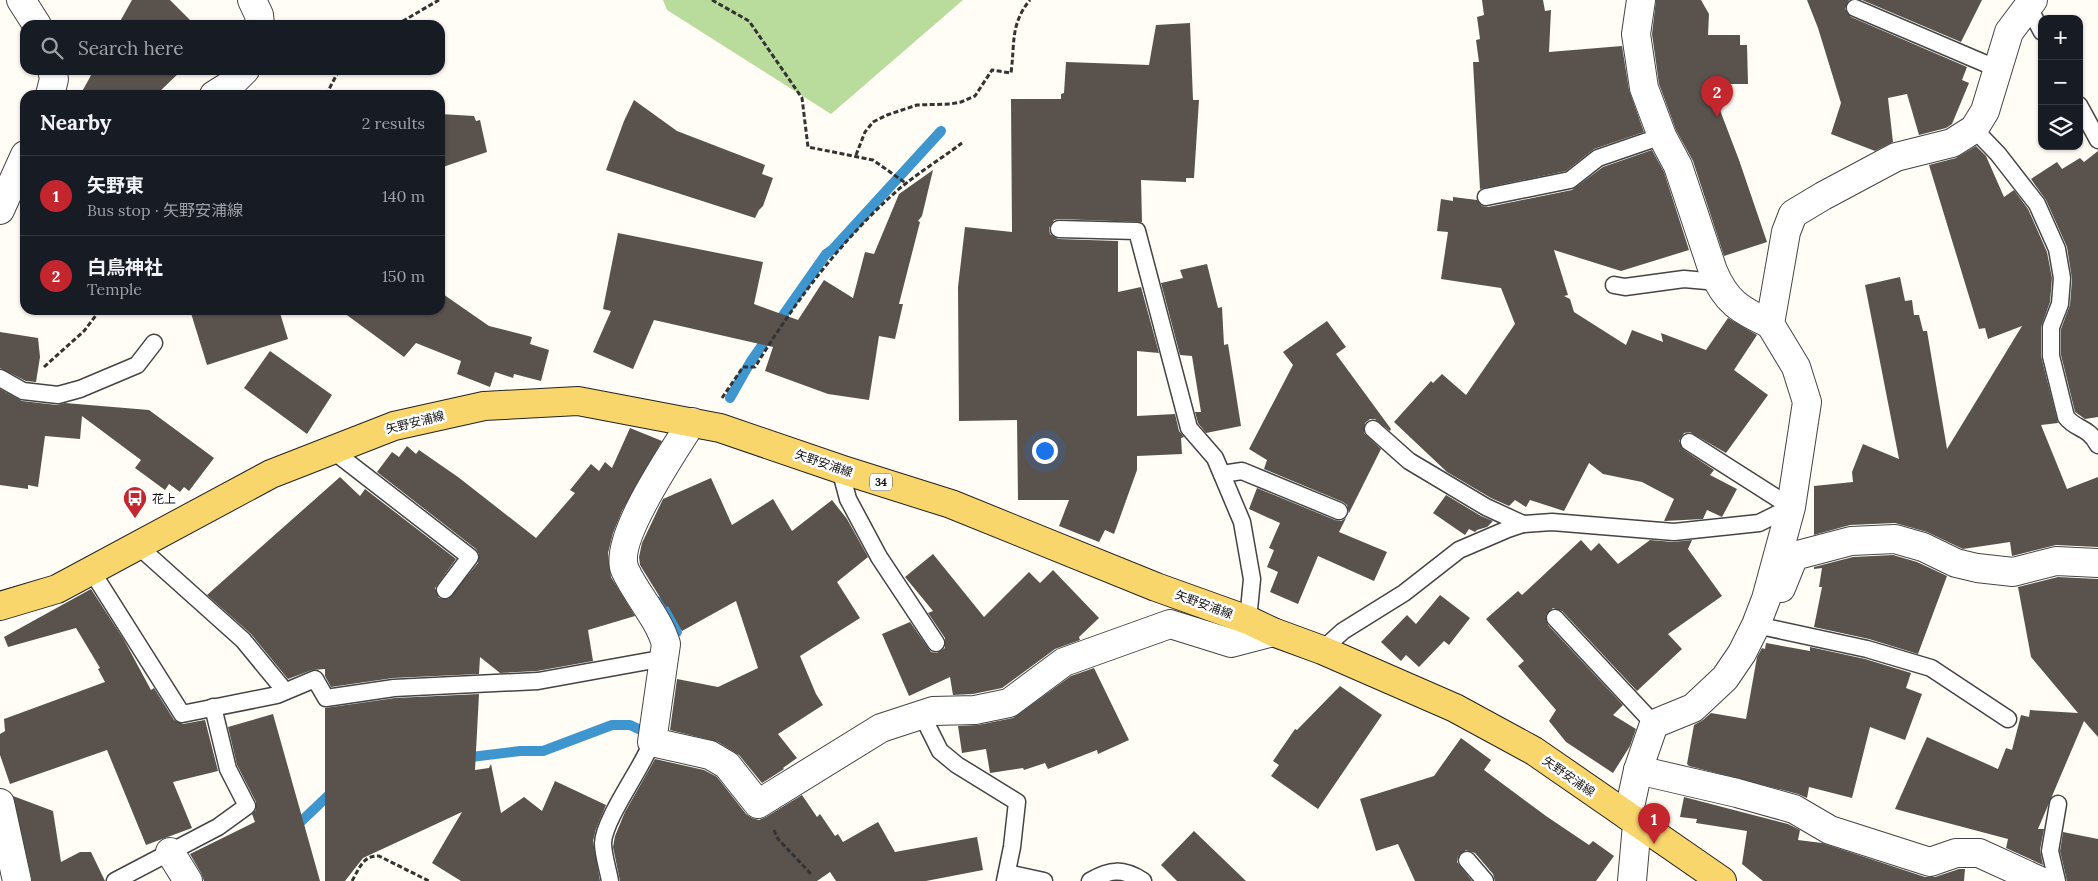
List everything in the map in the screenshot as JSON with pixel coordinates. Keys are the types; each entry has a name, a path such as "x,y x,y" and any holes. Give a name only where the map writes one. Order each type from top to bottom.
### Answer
{"main road":[{"name":"矢野安浦線","path":"0,606 57,589 271,474 394,426 484,406 578,401 720,428 951,504 1156,587 1248,620 1273,632 1322,650 1455,708 1534,751 1722,881"}],"street":[{"path":"21,0 34,20"},
{"path":"252,0 260,20"},
{"path":"1632,881 1632,820 1638,770 1654,724 1693,708 1726,678 1742,653 1756,625 1766,599 1791,507 1807,402 1796,367 1770,324 1732,304 1718,282 1678,166 1662,136 1644,88 1636,34 1641,0"},
{"path":"1770,324 1786,232 1793,214 1822,196 1896,157 1952,143 1974,129 1985,111 2009,32 2031,3"},
{"path":"51,90 53,75"},
{"path":"222,90 240,75"},
{"path":"0,210 20,166"},
{"path":"692,422 635,517 623,555 626,570 640,597 662,628 666,644 652,742 710,755 727,765 758,804 881,728 933,711 975,710 1009,703 1064,662 1170,624 1231,643 1273,632"},
{"path":"1766,599 1780,591 1794,556 1851,541 1895,539 1923,547 1956,563 1977,568 2013,572 2056,561 2098,563"},
{"path":"1638,770 1738,792 1794,809 1830,830 1930,862 1956,853 1979,852 2040,881"},
{"path":"0,804 17,881"},
{"path":"170,852 188,881"}],"lane":[{"path":"2031,3 2038,21"},
{"path":"1855,8 1998,69"},
{"path":"2080,105 2098,140"},
{"path":"1974,129 1998,154 2037,204 2057,249 2062,278 2060,304 2051,327 2051,356 2066,417 2070,422 2093,435 2098,445"},
{"path":"1486,197 1570,180 1598,158 1662,136"},
{"path":"1059,229 1137,232 1189,428 1216,458 1242,522 1252,579 1248,620"},
{"path":"1614,285 1625,287 1684,279 1718,282"},
{"path":"0,378 23,391 34,391 58,396 88,386 137,365 154,344"},
{"path":"1373,429 1409,460 1486,506 1523,524"},
{"path":"1689,442 1791,507"},
{"path":"332,450 470,557 445,590"},
{"path":"840,469 848,499 879,557 936,643"},
{"path":"1222,474 1242,471 1339,511"},
{"path":"1322,650 1344,631 1404,593 1459,550 1508,528 1523,524 1552,522 1674,532 1759,523 1791,507"},
{"path":"137,545 243,640 284,691"},
{"path":"91,570 182,714 277,695 315,678 326,698 394,688 538,681 665,658"},
{"path":"1555,618 1654,724"},
{"path":"1756,625 1867,649 1931,668 2008,719"},
{"path":"115,881 218,827 247,806 228,769 213,707"},
{"path":"922,715 940,751 957,766 1017,802 1006,877 1044,881"},
{"path":"610,881 603,842 606,828 646,759 652,742"},
{"path":"2056,881 2050,851 2058,804"},
{"path":"1468,860 1485,881"},
{"path":"1090,881 1103,874 1119,870 1143,881"}],"path":[{"path":"405,20 439,0"},
{"path":"712,0 749,21 802,98 808,147 856,155 881,164 907,184"},
{"path":"856,155 865,132 873,122 917,105 961,102 976,96 992,70 1011,73 1013,30 1023,8 1030,0"},
{"path":"329,90 336,75"},
{"path":"746,367 755,367 784,320 817,275 854,233 890,197 962,143"},
{"path":"34,391 45,364 84,331 96,315"},
{"path":"758,804 778,839 812,875"},
{"path":"352,881 364,861 371,855 379,856 429,881"}],"green space":[{"path":"663,0 963,0 831,114 667,10"}],"building":[{"path":"132,0 170,0 190,20 121,20"},
{"path":"1482,0 1543,0 1545,11 1551,10 1549,52 1622,46 1629,90 1644,132 1594,149 1566,171 1480,189 1473,62 1479,62 1476,40 1480,39 1477,17 1484,15"},
{"path":"1656,0 1701,0 1709,14 1708,35 1740,35 1740,45 1747,45 1748,84 1710,84 1767,242 1724,256 1693,161 1676,130 1659,84 1652,34"},
{"path":"1807,0 1849,0 1845,9 1851,17 1967,67 1962,80 1969,83 1952,124 1946,128 1919,135 1907,94 1888,98 1893,142 1875,151 1831,134 1841,103 1818,28"},
{"path":"1862,0 1982,0 1961,42"},
{"path":"1190,23 1193,100 1199,100 1194,178 1186,178 1186,182 1141,180 1142,222 1059,219 1054,220 1049,228 1050,234 1058,239 1118,241 1118,292 1141,287 1159,353 1137,351 1137,416 1175,414 1179,431 1184,437 1181,438 1182,454 1137,456 1137,470 1114,534 1105,530 1099,542 1059,526 1069,500 1018,500 1017,420 959,421 958,287 965,227 1012,232 1011,99 1061,99 1061,94 1064,93 1066,62 1149,65 1156,25"},
{"path":"91,75 177,75 161,90 83,90"},
{"path":"634,100 677,131 765,165 762,174 773,178 763,206 755,218 606,170"},
{"path":"445,114 474,116 476,121 480,120 487,152 445,166"},
{"path":"1976,146 1986,156 2004,197 2014,190 2028,209 2047,252 2052,278 2050,302 2041,327 2041,356 2058,423 2041,425 2067,489 2098,477 2098,547 2056,545 2012,556 2010,542 1963,549 1927,532 1895,523 1850,525 1814,535 1814,486 1853,482 1852,472 1863,444 1899,459 1865,285 1900,277 1905,301 1912,300 1914,315 1919,315 1923,331 1927,331 1947,449 2022,326 1988,339 1985,328 1979,329 1929,165 1956,158"},
{"path":"1652,150 1664,172 1689,250 1621,271 1554,250 1568,295 1564,296 1570,299 1574,312 1626,345 1632,330 1663,342 1661,333 1706,350 1728,318 1757,335 1734,370 1768,395 1726,453 1690,432 1684,433 1679,441 1684,450 1714,470 1710,475 1737,489 1722,517 1707,510 1703,519 1664,521 1674,499 1642,482 1603,474 1589,463 1564,511 1530,500 1526,507 1515,500 1509,506 1491,498 1447,472 1394,422 1431,381 1433,383 1442,374 1466,395 1515,324 1501,288 1441,279 1448,232 1437,231 1441,199 1453,201 1453,197 1477,200 1482,206 1488,207 1572,190 1603,167"},
{"path":"2098,151 2098,417 2085,419 2075,412 2061,355 2061,329 2070,305 2072,279 2067,247 2046,200 2031,179 2057,162 2062,169 2080,158 2084,162"},
{"path":"933,170 922,216 918,221 920,222 899,304 903,304 895,339 879,336 869,400 828,394 765,371 773,347 654,320 633,369 593,352 611,311 603,309 618,233 763,262 754,304 798,320 824,280 853,298 865,252 874,254 899,194"},
{"path":"1207,264 1218,308 1222,307 1224,345 1228,344 1241,426 1206,433 1198,423 1195,412 1201,412 1192,356 1180,355 1161,283 1183,278 1180,270"},
{"path":"445,295 489,326 532,337 530,344 549,350 541,381 514,374 513,378 495,372 490,387 457,374 461,361 416,343 404,357 347,315 445,315"},
{"path":"192,315 281,315 288,339 207,365"},
{"path":"1327,321 1346,347 1336,354 1391,429 1390,431 1375,419 1370,419 1365,423 1364,433 1381,449 1349,513 1347,505 1343,502 1264,469 1267,460 1249,449 1293,365 1283,352"},
{"path":"0,332 38,338 40,357 36,382 26,381 0,368"},
{"path":"270,351 332,395 307,434 244,388"},
{"path":"0,389 22,401 57,405 65,403 149,410 214,458 189,491 184,487 180,492 169,484 165,490 135,468 141,460 82,416 80,439 45,436 38,487 28,485 28,489 0,485"},
{"path":"630,428 662,441 622,511 613,533 608,553 611,577 635,616 588,630 593,661 537,671 500,673 480,657 479,674 393,678 331,687 325,676 325,669 312,670 288,679 251,634 207,595 340,477 360,496 365,489 456,559 435,588 439,598 448,599 478,563 479,554 476,549 377,472 392,452 399,457 407,446 416,454 419,450 458,477 536,538 575,493 570,490 591,464 599,471 605,462 612,468"},
{"path":"711,478 732,525 773,499 792,531 832,500 847,519 868,557 837,582 860,618 800,656 816,694 823,705 778,734 797,758 762,783 739,755 718,742 670,730 677,679 718,687 758,668 736,601 682,631 668,606 666,607 640,565 639,557 642,543 663,499"},
{"path":"1257,488 1335,520 1341,521 1346,518 1339,532 1387,552 1374,581 1318,556 1298,604 1270,592 1278,572 1267,567 1274,550 1269,548 1280,523 1249,509"},
{"path":"1446,495 1493,521 1487,527 1475,532 1469,529 1465,535 1433,513"},
{"path":"1581,540 1591,551 1599,543 1618,564 1650,540 1673,542 1692,540 1688,549 1722,596 1668,634 1682,649 1637,691 1562,611 1553,608 1546,615 1548,625 1623,705 1613,715 1636,729 1630,746 1613,773 1566,742 1549,721 1556,710 1518,666 1524,661 1486,619 1518,591 1522,595"},
{"path":"933,554 984,617 1029,572 1040,583 1053,570 1099,618 1079,637 1080,640 1055,649 1002,688 973,694 953,695 950,677 909,696 882,634 910,622 931,652 937,653 945,648 945,638 928,613 933,611 905,577"},
{"path":"1893,555 1917,562 1947,576 1918,654 1869,639 1814,627 1822,587 1819,587 1822,568 1814,569 1814,567 1853,557"},
{"path":"2058,577 2098,579 2098,737 2084,721 2038,829 2044,829 2040,850 2043,865 2006,848 2008,839 1895,809 1927,737 1998,769 2006,748 2012,750 2021,715 2029,717 2030,710 2078,713 2031,657 2018,587"},
{"path":"91,589 124,640 151,690 154,688 174,720 183,724 205,720 218,771 173,782 192,828 146,845 107,750 10,784 0,755 0,734 5,731 4,719 105,682 98,669 100,668 76,628 8,647 4,637"},
{"path":"1440,595 1470,618 1449,645 1444,641 1419,667 1406,655 1401,661 1381,642 1407,615 1416,624"},
{"path":"1766,643 1810,651 1810,647 1865,659 1911,673 1906,688 1922,694 1905,740 1870,727 1852,798 1809,787 1807,798 1687,764 1694,725 1711,713 1746,719 1757,657 1762,648 1765,649"},
{"path":"1094,668 1129,740 1098,754 1097,750 1048,769 1045,763 1024,770 1023,768 990,773 986,749 962,753 958,726 978,725 1013,718 1071,676"},
{"path":"1340,686 1382,715 1318,809 1271,776 1279,765 1273,761 1295,729 1297,730"},
{"path":"479,694 475,770 489,768 491,764 501,813 524,797 542,811 555,781 606,805 593,841 600,881 461,881 432,863 462,812 363,858 345,881 325,881 325,708 395,698"},
{"path":"273,714 320,881 204,881 190,854 255,822 252,814 256,810 256,802 237,765 228,727"},
{"path":"1461,738 1491,760 1484,770 1589,845 1593,841 1614,856 1596,881 1495,881 1493,874 1475,853 1466,850 1458,856 1457,862 1472,881 1415,881 1398,844 1376,851 1360,799 1434,776"},
{"path":"655,759 704,770 717,777 746,814 759,820 802,795 817,817 820,814 835,836 838,834 843,842 878,822 895,852 977,837 983,870 926,881 836,881 830,872 817,881 620,881 613,847 615,836 625,812"},
{"path":"13,796 53,811 61,862 80,852 91,852 105,881 32,881"},
{"path":"1684,797 1788,824 1800,830 1798,840 1822,843 1925,877 1935,877 1959,869 1965,869 1964,881 1763,881 1742,864 1747,831 1696,823 1697,819 1680,817"},
{"path":"1194,831 1246,881 1177,881 1161,865"},
{"path":"2063,832 2098,839 2098,881 2067,881 2060,851"}],"waterway":[{"path":"730,398 751,361 826,254 833,249 941,131"},
{"path":"657,601 671,616 677,632"},
{"path":"463,758 520,751 543,751 612,725 630,725 647,733"},
{"path":"294,828 334,790"}],"place":[{"name":"白鳥神社","path":"1717,117"},
{"name":"花上","path":"135,519"},
{"name":"矢野東","path":"1654,844"}]}
